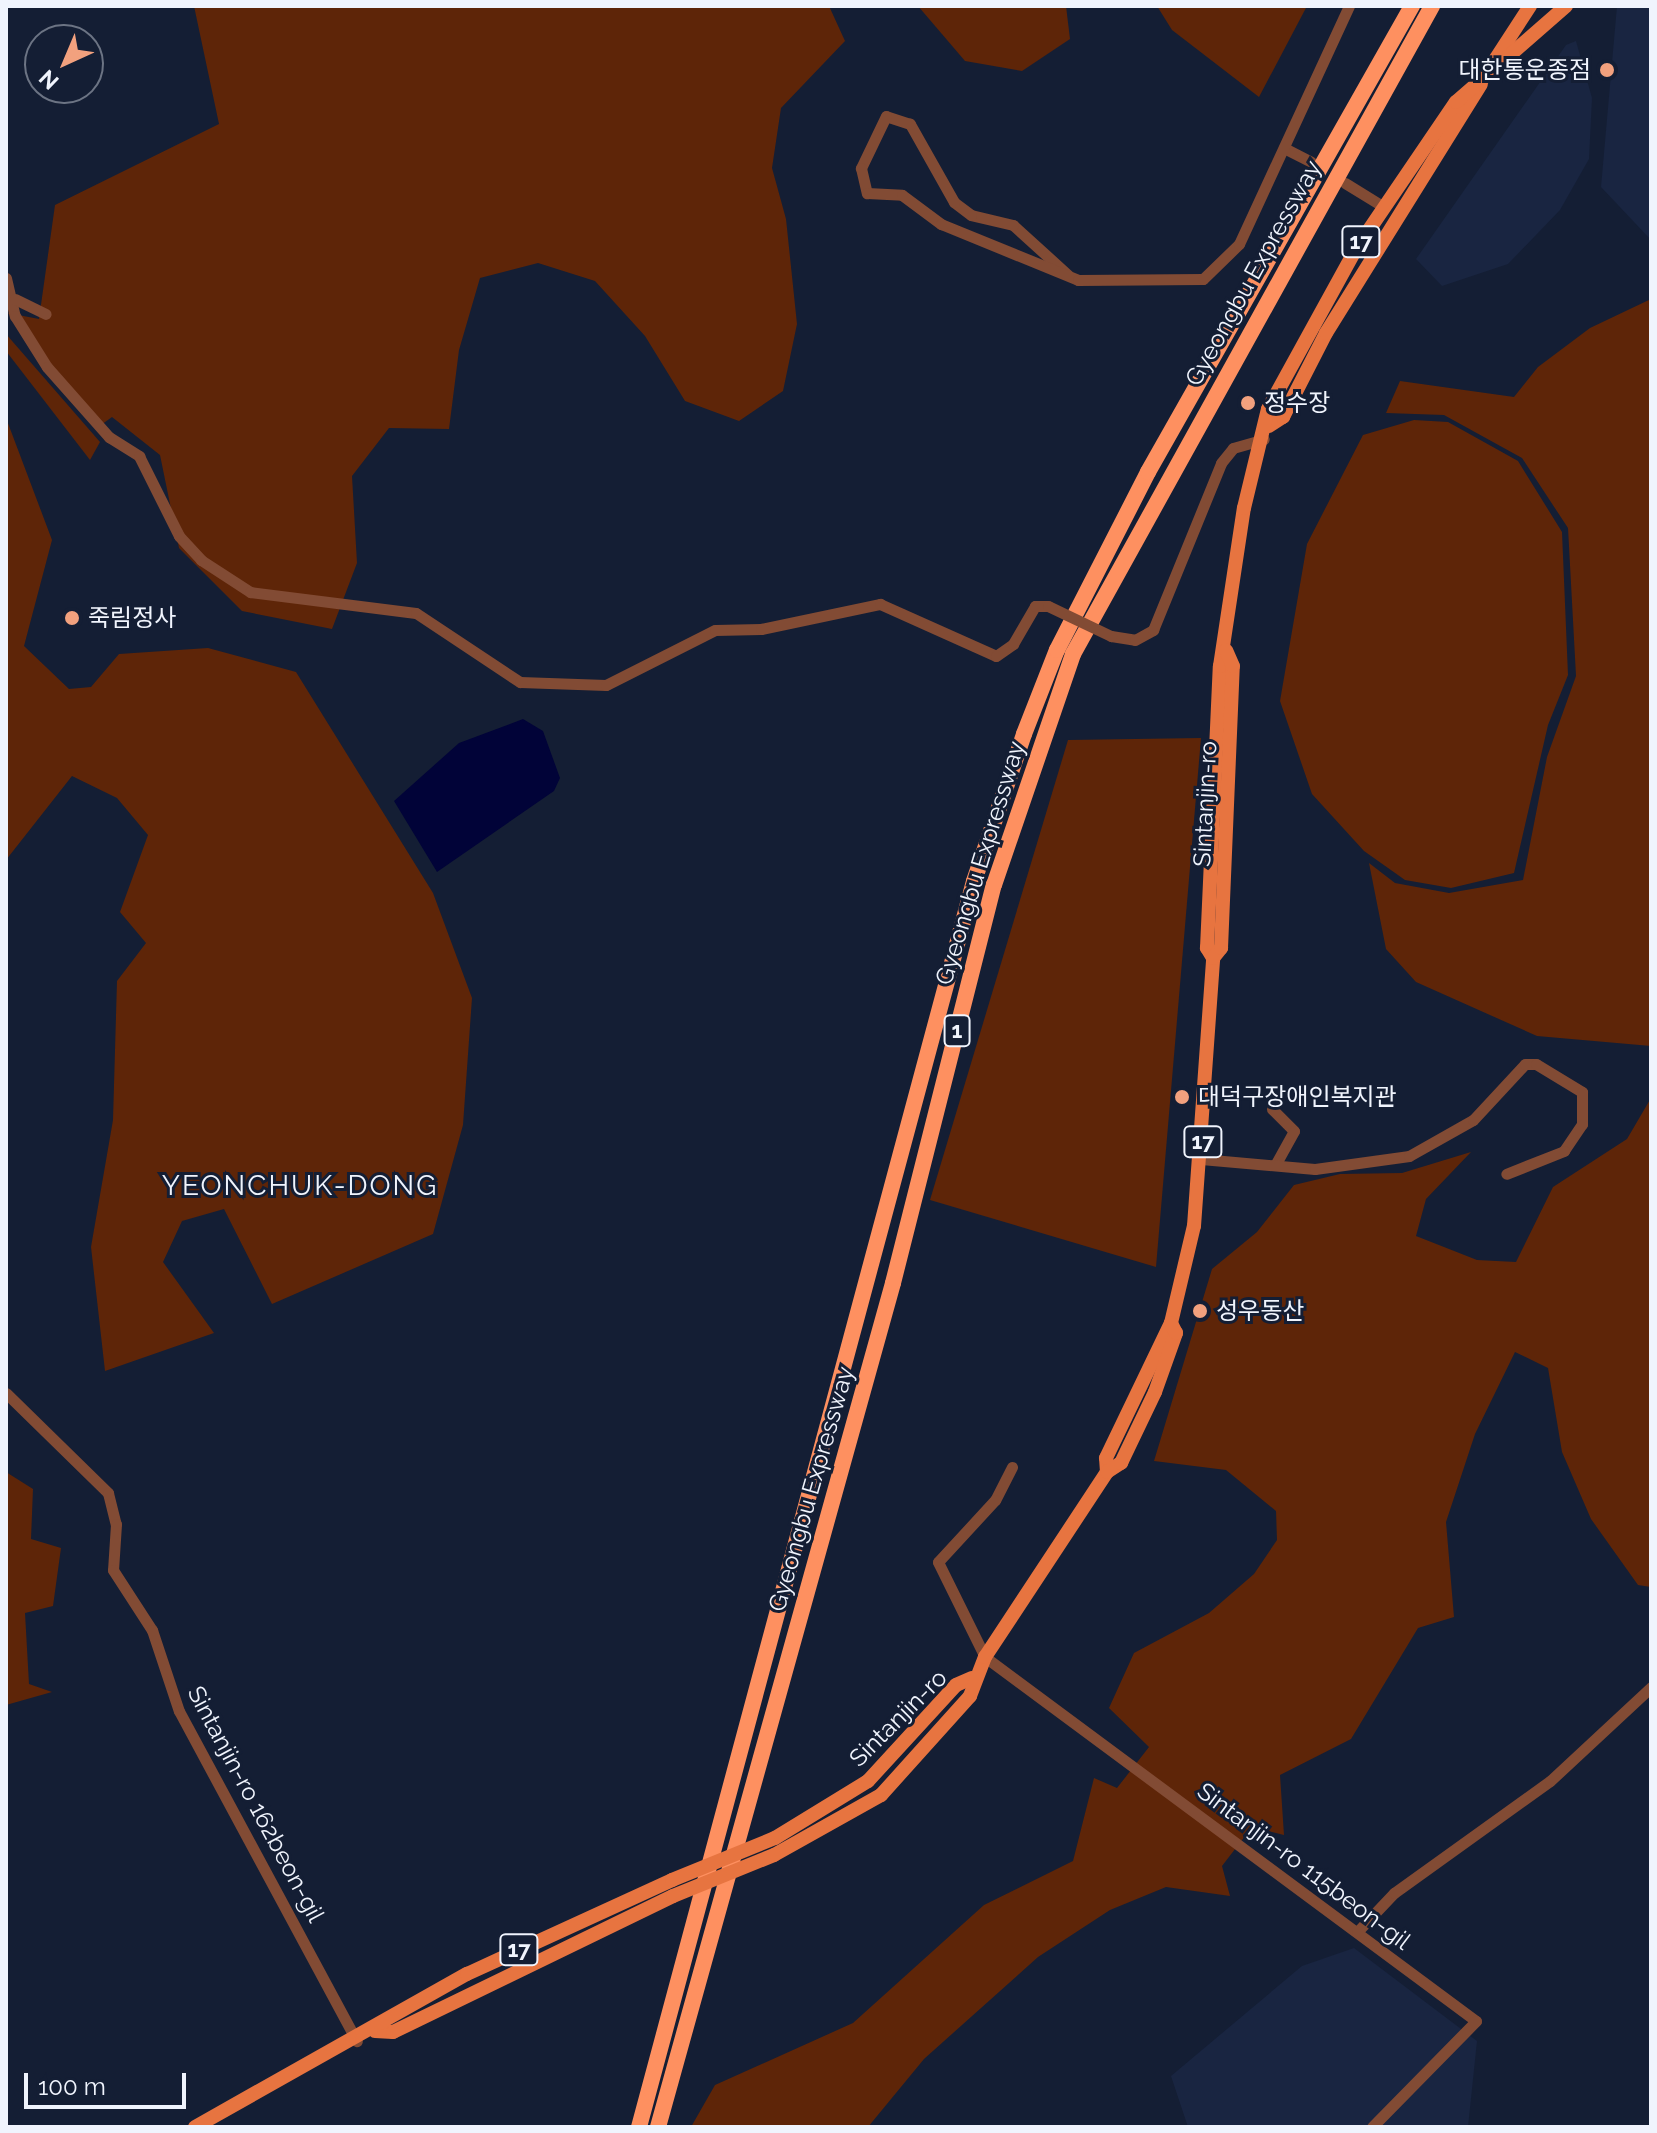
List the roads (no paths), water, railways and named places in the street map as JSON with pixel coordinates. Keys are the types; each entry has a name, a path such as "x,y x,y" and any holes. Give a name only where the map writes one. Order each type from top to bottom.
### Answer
{"highway":[{"name":"Gyeongbu Expressway","path":"639,2127 974,881 1024,734 1057,650 1148,472 1412,6"},
{"name":"Gyeongbu Expressway","path":"658,2127 893,1283 994,885 1068,668 1163,481 1432,6"}],"main road":[{"name":"Sintanjin-ro","path":"1266,432 1283,417 1326,333 1530,6"},
{"path":"1485,76 1566,6"},
{"name":"Sintanjin-ro","path":"672,1888 774,1855 842,1820 906,1773 970,1696 972,1678 985,1657 1107,1472 1121,1463 1155,1392 1176,1333 1171,1323 1201,1159 1213,958 1221,948 1233,666 1226,650 1234,561 1266,432 1268,409 1311,324 1384,207 1456,102 1485,76"},
{"name":"Sintanjin-ro","path":"672,1888 775,1838 868,1781 956,1685 972,1678"},
{"name":"17","path":"195,2127 375,2031 386,2016 467,1974 672,1888"}],"street":[{"path":"1068,275 1013,225 971,215 954,202 910,124 886,116 861,168 867,193 902,195 941,224 1068,275 1101,283 1203,279 1216,272 1239,244 1349,6"},
{"path":"1284,148 1311,162"},
{"path":"1345,183 1384,207"},
{"path":"6,278 15,299 15,316 47,367 109,437 139,456 179,536 201,560 250,592 416,613 520,682 595,688 715,630 761,629 880,604 996,656 1013,644 1035,606 1048,606 1111,636 1135,640 1153,630 1221,463 1239,444 1266,432"},
{"path":"15,299 46,314"},
{"path":"1201,1159 1315,1169 1409,1156 1473,1120 1525,1064 1536,1064 1582,1092 1582,1124 1564,1151 1506,1174"},
{"path":"1272,1109 1294,1131 1276,1164"},
{"name":"Sintanjin-ro 162beon-gil","path":"6,1393 108,1493 117,1578 152,1630 179,1711 357,2041"},
{"path":"985,1657 938,1562 995,1500 1012,1467"},
{"name":"Sintanjin-ro 115beon-gil","path":"985,1657 1476,2021 1372,2127"},
{"path":"1357,1932 1394,1893 1550,1781 1651,1687"}],"place":[{"name":"대한통운종점","path":"1607,70"},
{"name":"정수장","path":"1248,403"},
{"name":"죽림정사","path":"72,618"},
{"name":"대덕구장애인복지관","path":"1182,1097"},
{"name":"성우동산","path":"1200,1311"}],"district":[{"name":"YEONCHUK-DONG","path":"300,1186"}]}
